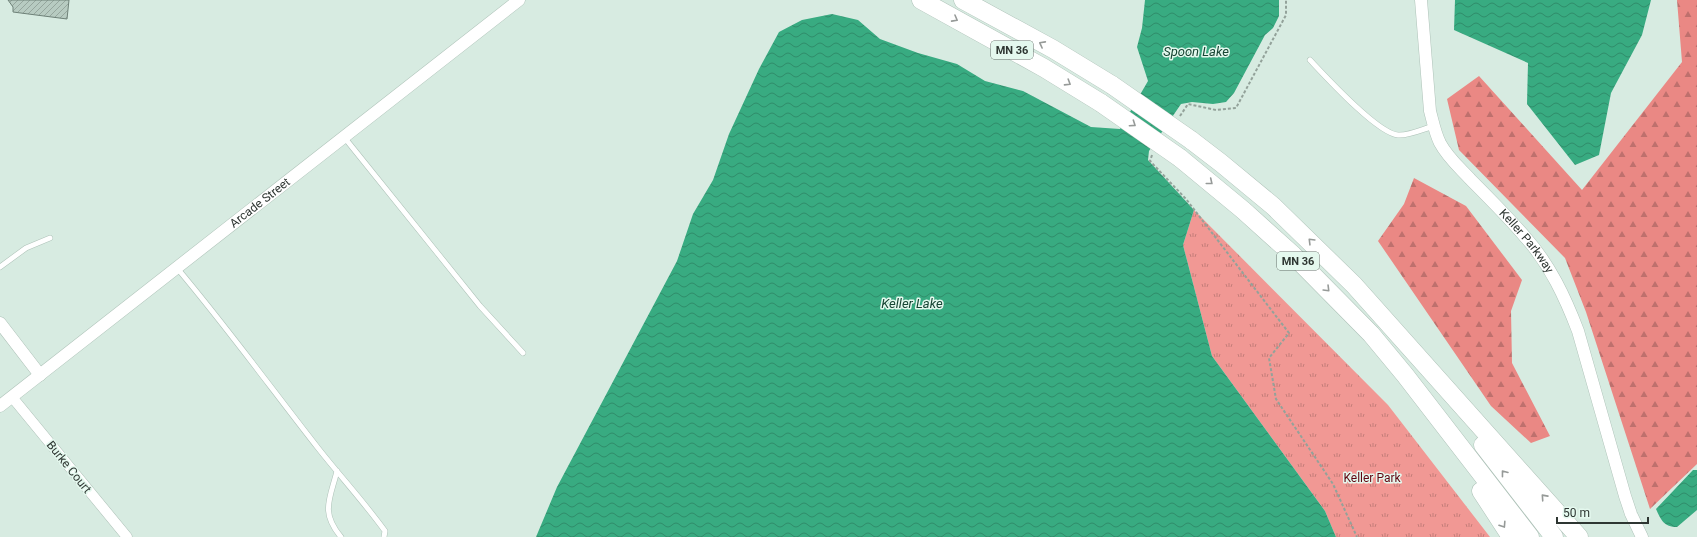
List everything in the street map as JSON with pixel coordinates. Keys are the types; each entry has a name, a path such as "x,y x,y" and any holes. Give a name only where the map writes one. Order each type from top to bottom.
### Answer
{"highway":[{"name":"MN 36","path":"921,0 1044,68 1101,103 1180,158 1243,210 1293,255 1371,334 1405,375 1530,537"},
{"name":"MN 36","path":"963,0 1053,49 1112,85 1191,140 1273,206 1307,237 1367,299 1435,383 1554,537"},
{"path":"1367,299 1579,537"},
{"path":"1405,375 1511,537"}],"street":[{"name":"Arcade Street","path":"0,406 519,0"},
{"name":"Keller Parkway","path":"1421,0 1430,111 1440,142 1449,157 1527,238 1556,280 1569,307 1578,331 1630,514 1642,537"},
{"path":"0,323 40,375"},
{"name":"Burke Court","path":"12,397 127,537"}],"lane":[{"path":"1310,60 1341,93 1381,128 1398,135 1412,133 1434,126"},
{"path":"344,137 480,306 523,353"},
{"path":"0,267 26,248 50,238"},
{"path":"177,268 222,322 337,471 374,515 385,531 384,537"},
{"path":"337,471 328,503 328,515 334,529 341,537"}],"path":[{"path":"1188,104 1216,110 1236,108 1286,15 1286,0"},
{"path":"1152,154 1150,161 1186,198 1289,333 1269,358 1276,399 1332,484 1357,537"}],"green space":[{"path":"1677,0 1697,0 1697,464 1650,509 1586,312 1565,258 1459,150 1447,99 1479,76 1582,190 1682,62"},
{"path":"1414,178 1466,206 1522,280 1511,311 1512,363 1550,436 1531,443 1491,406 1378,241 1404,204"},
{"name":"Keller Park","path":"1194,210 1388,405 1490,537 1336,537 1325,511 1212,356 1183,245"}],"water":[{"name":"Keller Lake","path":"1145,0 1279,0 1279,16 1273,28 1265,35 1234,93 1226,102 1213,104 1192,102 1181,104 1149,151 1148,160 1194,210 1183,245 1212,356 1325,511 1336,537 536,537 557,487 677,261 693,214 713,180 729,134 759,69 779,32 802,20 832,14 858,20 880,39 918,53 957,64 985,81 1023,91 1091,127 1120,129 1148,81 1137,47 1142,28"},
{"path":"1455,0 1651,0 1642,35 1611,93 1599,155 1575,165 1527,104 1528,63 1454,30"},
{"path":"1693,470 1697,470 1697,510 1677,527 1669,526 1661,520 1656,509"}],"building":[{"path":"8,0 69,0 67,19 13,12 13,7"}],"water label":[{"name":"Spoon Lake","path":"1196,51"}]}
